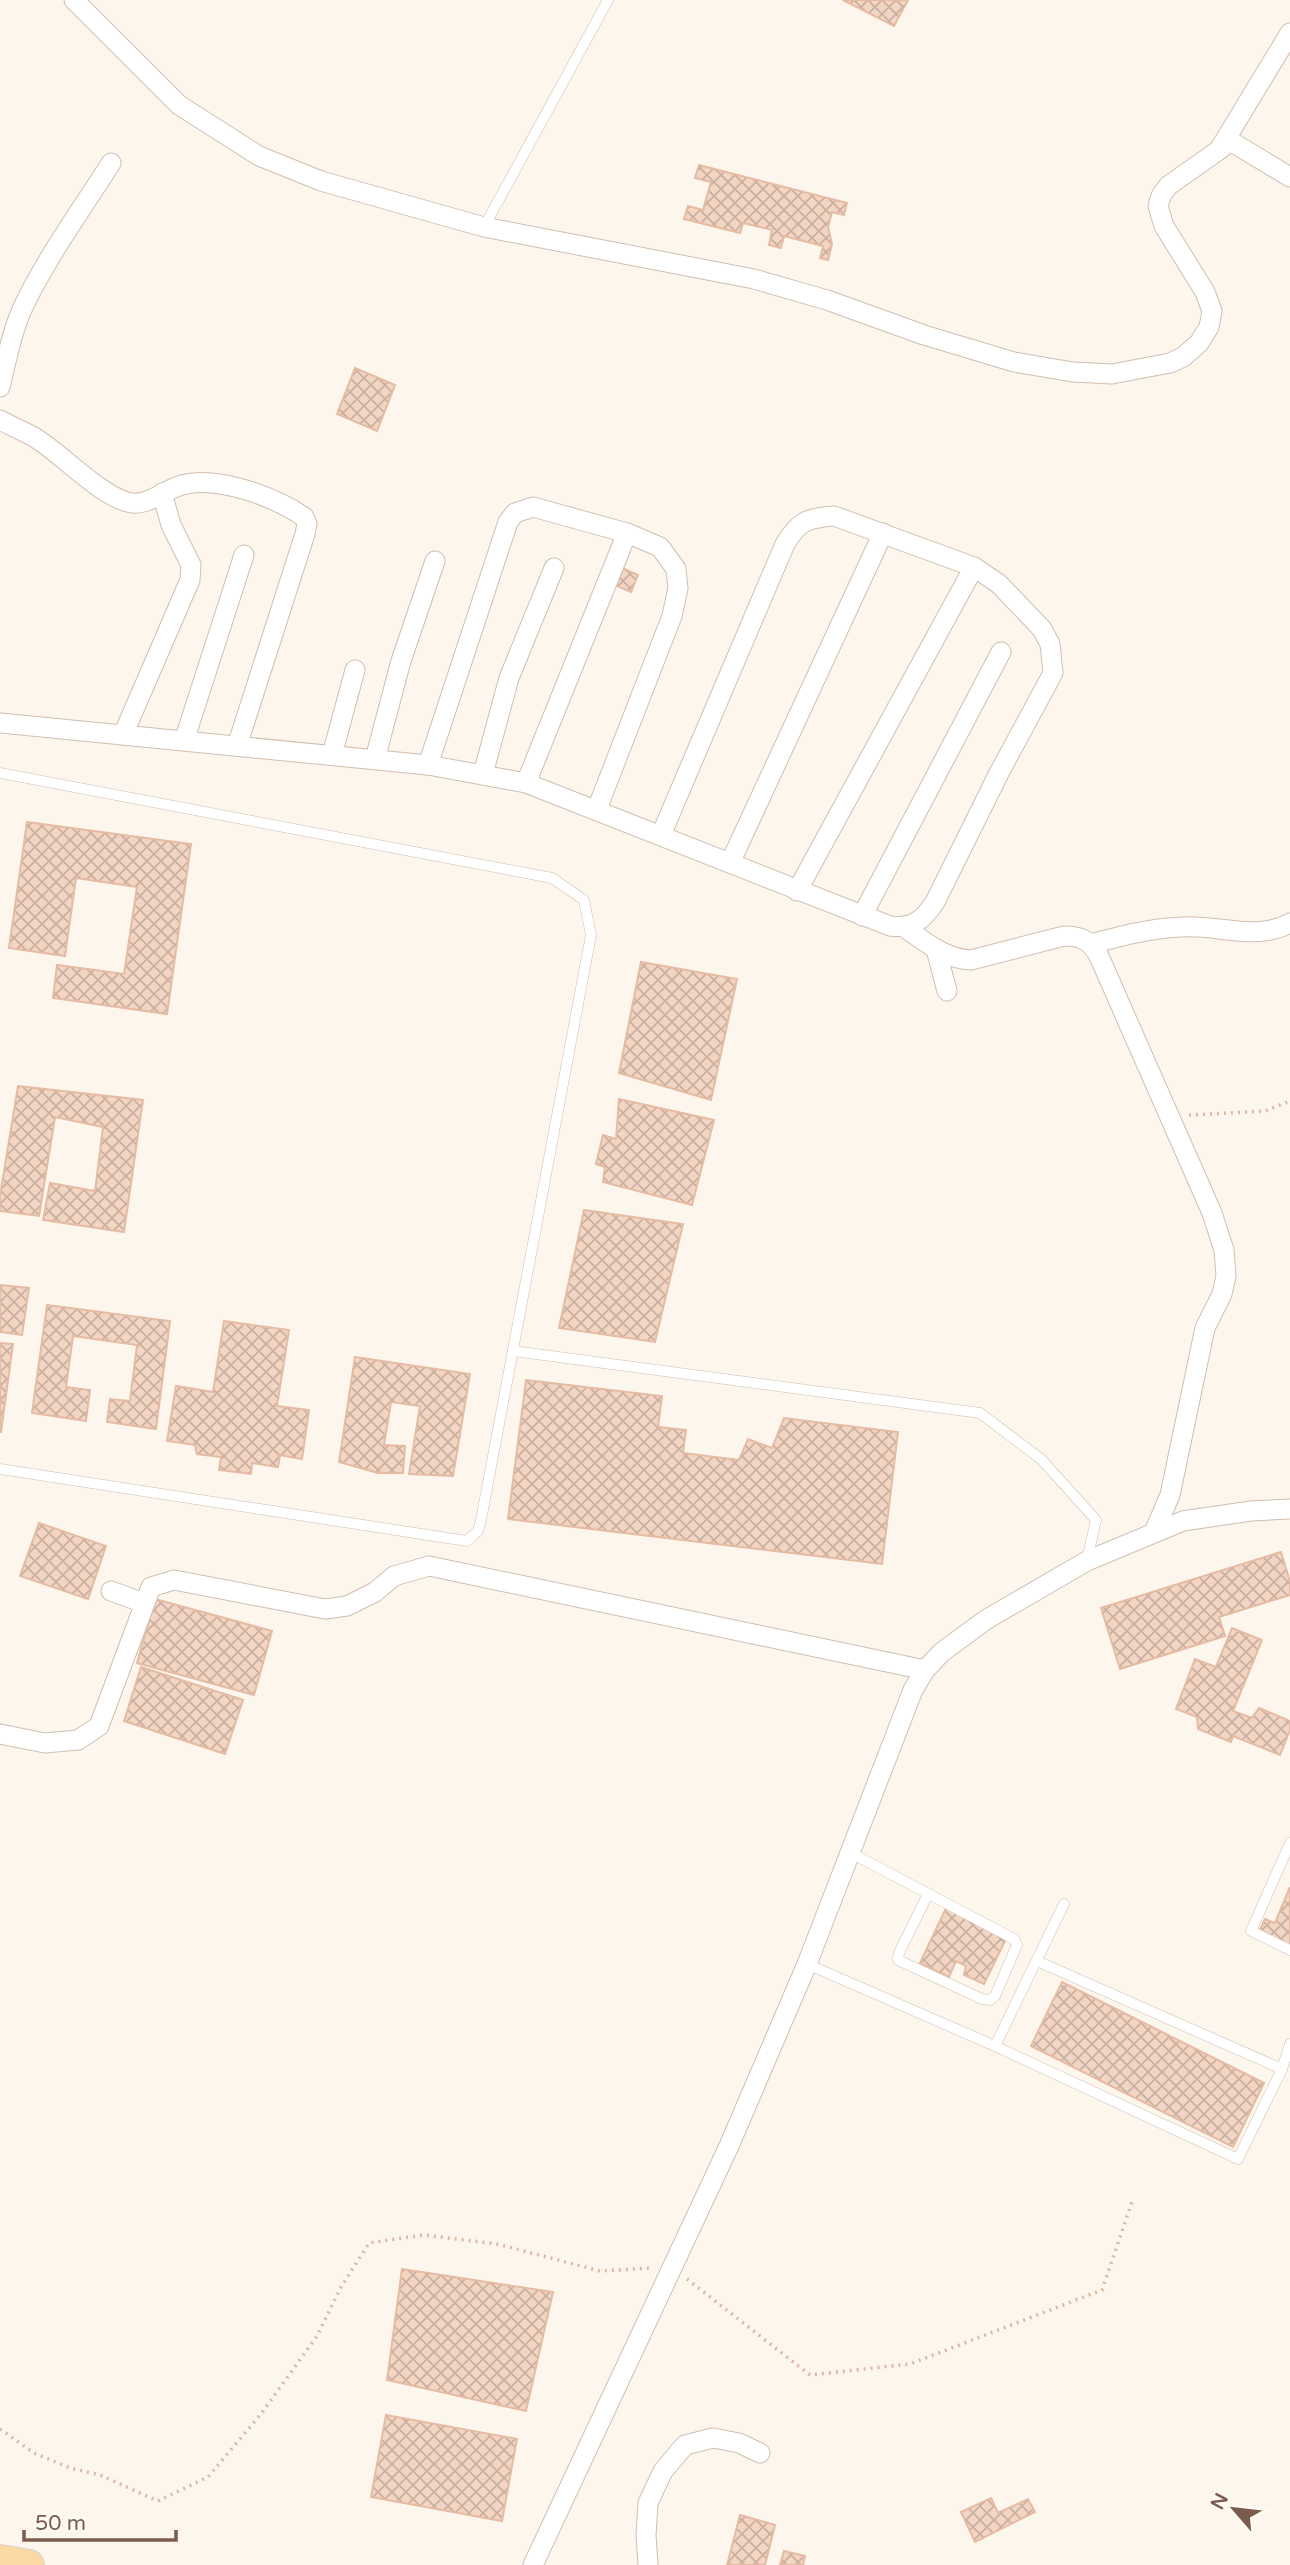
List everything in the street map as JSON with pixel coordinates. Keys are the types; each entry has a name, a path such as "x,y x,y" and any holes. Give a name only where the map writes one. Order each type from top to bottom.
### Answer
{"main road":[{"path":"0,2560 29,2565"}],"street":[{"path":"74,0 179,105 260,156 321,181 484,227 754,279 827,300 924,335 1014,362 1073,372 1112,374 1170,363 1183,357 1199,343 1209,327 1212,311 1205,292 1164,226 1158,206 1168,186 1230,141 1290,177"},
{"path":"1219,150 1290,33"},
{"path":"0,387 9,346 24,305 54,252 111,163"},
{"path":"0,421 34,437 108,492 127,502 143,503 184,484 222,483 279,502 304,517 307,524 237,746"},
{"path":"123,735 190,580 191,565 171,525 162,493"},
{"path":"428,765 508,522 515,513 533,507 627,533 660,547 676,569 678,588 672,616 597,809"},
{"path":"661,835 785,544 799,524 815,517 834,516 974,567 999,584 1042,629 1050,644 1053,673 999,773 935,902 923,920 905,928"},
{"path":"526,783 627,533"},
{"path":"730,863 883,533"},
{"path":"184,741 244,555"},
{"path":"375,759 401,661 435,561"},
{"path":"797,891 974,567"},
{"path":"483,774 509,678 554,568"},
{"path":"862,916 1001,652"},
{"path":"332,755 355,670"},
{"path":"0,723 375,759 483,774 526,783 862,916 890,926 905,928 947,956 971,960 1064,936 1078,936 1091,944 1098,954 1212,1213 1224,1250 1226,1276 1222,1294 1205,1328 1170,1495 1154,1532"},
{"path":"1091,944 1135,932 1185,926 1261,932 1290,923"},
{"path":"936,949 947,991"},
{"path":"533,2565 729,2146 807,1964 913,1690 925,1670 942,1652 987,1619 1087,1562 1154,1532 1183,1521 1251,1511 1290,1509"},
{"path":"0,1734 45,1743 78,1740 99,1726 151,1587 174,1580 325,1609 347,1606 375,1592 394,1576 429,1566 925,1670"},
{"path":"111,1591 144,1603"},
{"path":"648,2565 648,2503 663,2471 685,2445 713,2438 739,2443 760,2453"}],"lane":[{"path":"484,227 608,0"},
{"path":"0,774 552,878 584,900 591,935 481,1520 478,1531 467,1541 0,1469"},
{"path":"513,1351 980,1413 1041,1460 1096,1520 1087,1562"},
{"path":"1290,1843 1251,1931 1290,1950"},
{"path":"851,1853 1014,1939 1017,1945 995,1996 990,2000 982,1999 898,1960 928,1894"},
{"path":"995,2046 1064,1903"},
{"path":"1037,1961 1282,2069"},
{"path":"807,1964 995,2046 1238,2159 1282,2069 1290,2044"}],"path":[{"path":"1169,1116 1265,1111 1290,1101"},
{"path":"0,2429 34,2453 70,2468 100,2475 158,2501 208,2477 261,2414 317,2336 340,2290 369,2243 424,2235 497,2244 600,2271 672,2267 810,2375 910,2364 1102,2290 1132,2202"}],"building":[{"path":"843,0 908,0 894,26"},
{"path":"699,165 847,203 844,215 832,212 828,227 832,244 828,260 820,258 823,246 784,236 781,248 769,245 772,230 743,223 740,233 684,219 688,206 703,210 711,182 695,178"},
{"path":"355,368 395,385 377,431 337,414"},
{"path":"618,566 638,575 631,592 610,583"},
{"path":"27,822 191,844 167,1014 53,998 57,965 124,974 137,887 76,878 65,956 9,948"},
{"path":"641,962 737,979 711,1100 619,1073"},
{"path":"18,1086 143,1100 124,1232 43,1220 50,1183 95,1191 103,1127 55,1117 39,1216 0,1211 0,1196"},
{"path":"619,1099 714,1120 692,1205 603,1182 605,1167 596,1164 603,1135 616,1139"},
{"path":"584,1210 683,1224 655,1342 559,1328"},
{"path":"0,1285 29,1288 22,1335 0,1332"},
{"path":"47,1305 170,1321 156,1429 107,1422 110,1399 130,1401 137,1345 73,1336 66,1387 90,1390 86,1421 32,1413"},
{"path":"224,1321 289,1330 277,1406 309,1410 302,1459 280,1455 278,1467 252,1463 251,1474 219,1470 221,1457 197,1454 195,1445 167,1441 176,1386 213,1392"},
{"path":"0,1343 13,1344 1,1432 0,1432"},
{"path":"355,1357 470,1374 453,1476 409,1474 420,1406 391,1402 384,1445 405,1446 403,1473 378,1473 339,1462"},
{"path":"526,1380 662,1396 658,1427 686,1430 683,1453 739,1460 748,1439 772,1448 784,1418 898,1432 882,1564 508,1519"},
{"path":"39,1523 106,1546 88,1599 20,1576"},
{"path":"1281,1552 1290,1582 1290,1595 1219,1617 1225,1636 1120,1669 1101,1608"},
{"path":"155,1599 272,1631 254,1695 137,1663"},
{"path":"1232,1628 1262,1640 1233,1711 1252,1718 1259,1708 1290,1721 1290,1730 1280,1755 1233,1736 1231,1742 1198,1729 1197,1717 1176,1709 1195,1659 1216,1667"},
{"path":"141,1667 243,1700 225,1754 124,1721"},
{"path":"1290,1887 1290,1945 1259,1932 1265,1919 1275,1923"},
{"path":"946,1908 1007,1937 984,1984 964,1975 966,1966 956,1961 949,1977 920,1963"},
{"path":"1062,1982 1264,2083 1233,2147 1031,2046"},
{"path":"402,2269 553,2292 526,2411 387,2380"},
{"path":"386,2415 517,2439 502,2521 371,2497"},
{"path":"991,2498 998,2513 1028,2499 1035,2512 975,2542 961,2512"},
{"path":"740,2515 775,2525 765,2565 727,2565"},
{"path":"784,2551 805,2556 803,2565 780,2565"}]}
